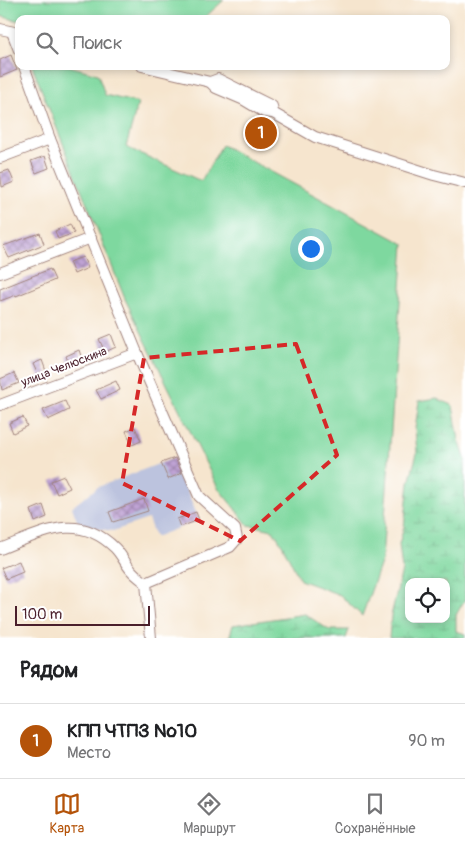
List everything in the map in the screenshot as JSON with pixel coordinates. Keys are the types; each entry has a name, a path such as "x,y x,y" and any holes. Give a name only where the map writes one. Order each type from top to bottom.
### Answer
{"street":[{"path":"0,29 15,32"},
{"path":"25,70 50,139 137,353 199,496 235,529 237,539 230,548 146,583"},
{"path":"159,70 210,82 218,79 246,97 264,112 274,113 315,137 465,183"},
{"path":"0,158 50,139"},
{"path":"0,273 91,238"},
{"name":"улица Челюскина","path":"0,405 137,353"},
{"path":"0,549 50,530 73,527 94,532 116,549 132,572 146,583 151,638"}],"highlighted area":[{"path":"296,344 337,455 240,541 122,483 144,358"}],"shaded area":[{"path":"174,458 199,520 155,537 148,519 113,531 79,526 72,507 98,487"}],"green space":[{"path":"0,0 224,0 207,15 15,15 15,20 0,16"},
{"path":"34,70 84,70 98,74 105,95 138,103 126,147 201,181 222,145 404,244 382,560 362,616 340,595 300,580 273,530 248,525 218,488 125,299"},
{"path":"437,398 453,406 459,440 465,458 465,599 456,615 456,631 465,634 465,638 389,638 391,616 402,570 399,544 404,527 409,483 417,453 415,429 419,401"},
{"path":"305,614 329,630 349,630 346,638 229,638 233,625"}],"building":[{"path":"11,55 15,70 17,70 0,77 0,60"},
{"path":"254,121 271,132 266,141 261,138 259,142 252,138 253,135 248,131"},
{"path":"45,156 49,168 36,173 31,161"},
{"path":"9,170 14,182 2,187 0,173"},
{"path":"70,224 74,233 58,239 55,231"},
{"path":"40,233 44,244 9,258 3,246"},
{"path":"83,257 88,268 74,274 69,262"},
{"path":"50,269 55,280 0,301 0,289"},
{"path":"111,334 116,347 105,352 99,339"},
{"path":"79,350 82,359 69,364 66,356"},
{"path":"42,360 47,374 39,377 33,364"},
{"path":"14,373 19,383 2,390 0,379"},
{"path":"116,381 120,390 101,399 96,390"},
{"path":"65,401 69,410 48,420 43,410"},
{"path":"23,417 27,426 13,433 9,423"},
{"path":"135,427 141,441 132,445 126,431"},
{"path":"175,458 182,473 168,479 161,463"},
{"path":"64,476 70,488 57,494 51,481"},
{"path":"144,499 148,511 113,522 109,512"},
{"path":"43,505 47,517 35,522 31,510"},
{"path":"196,512 199,520 180,527 177,519"},
{"path":"19,561 23,572 6,579 1,568"}],"place":[{"name":"КПП ЧТПЗ №10","path":"261,133"}]}
